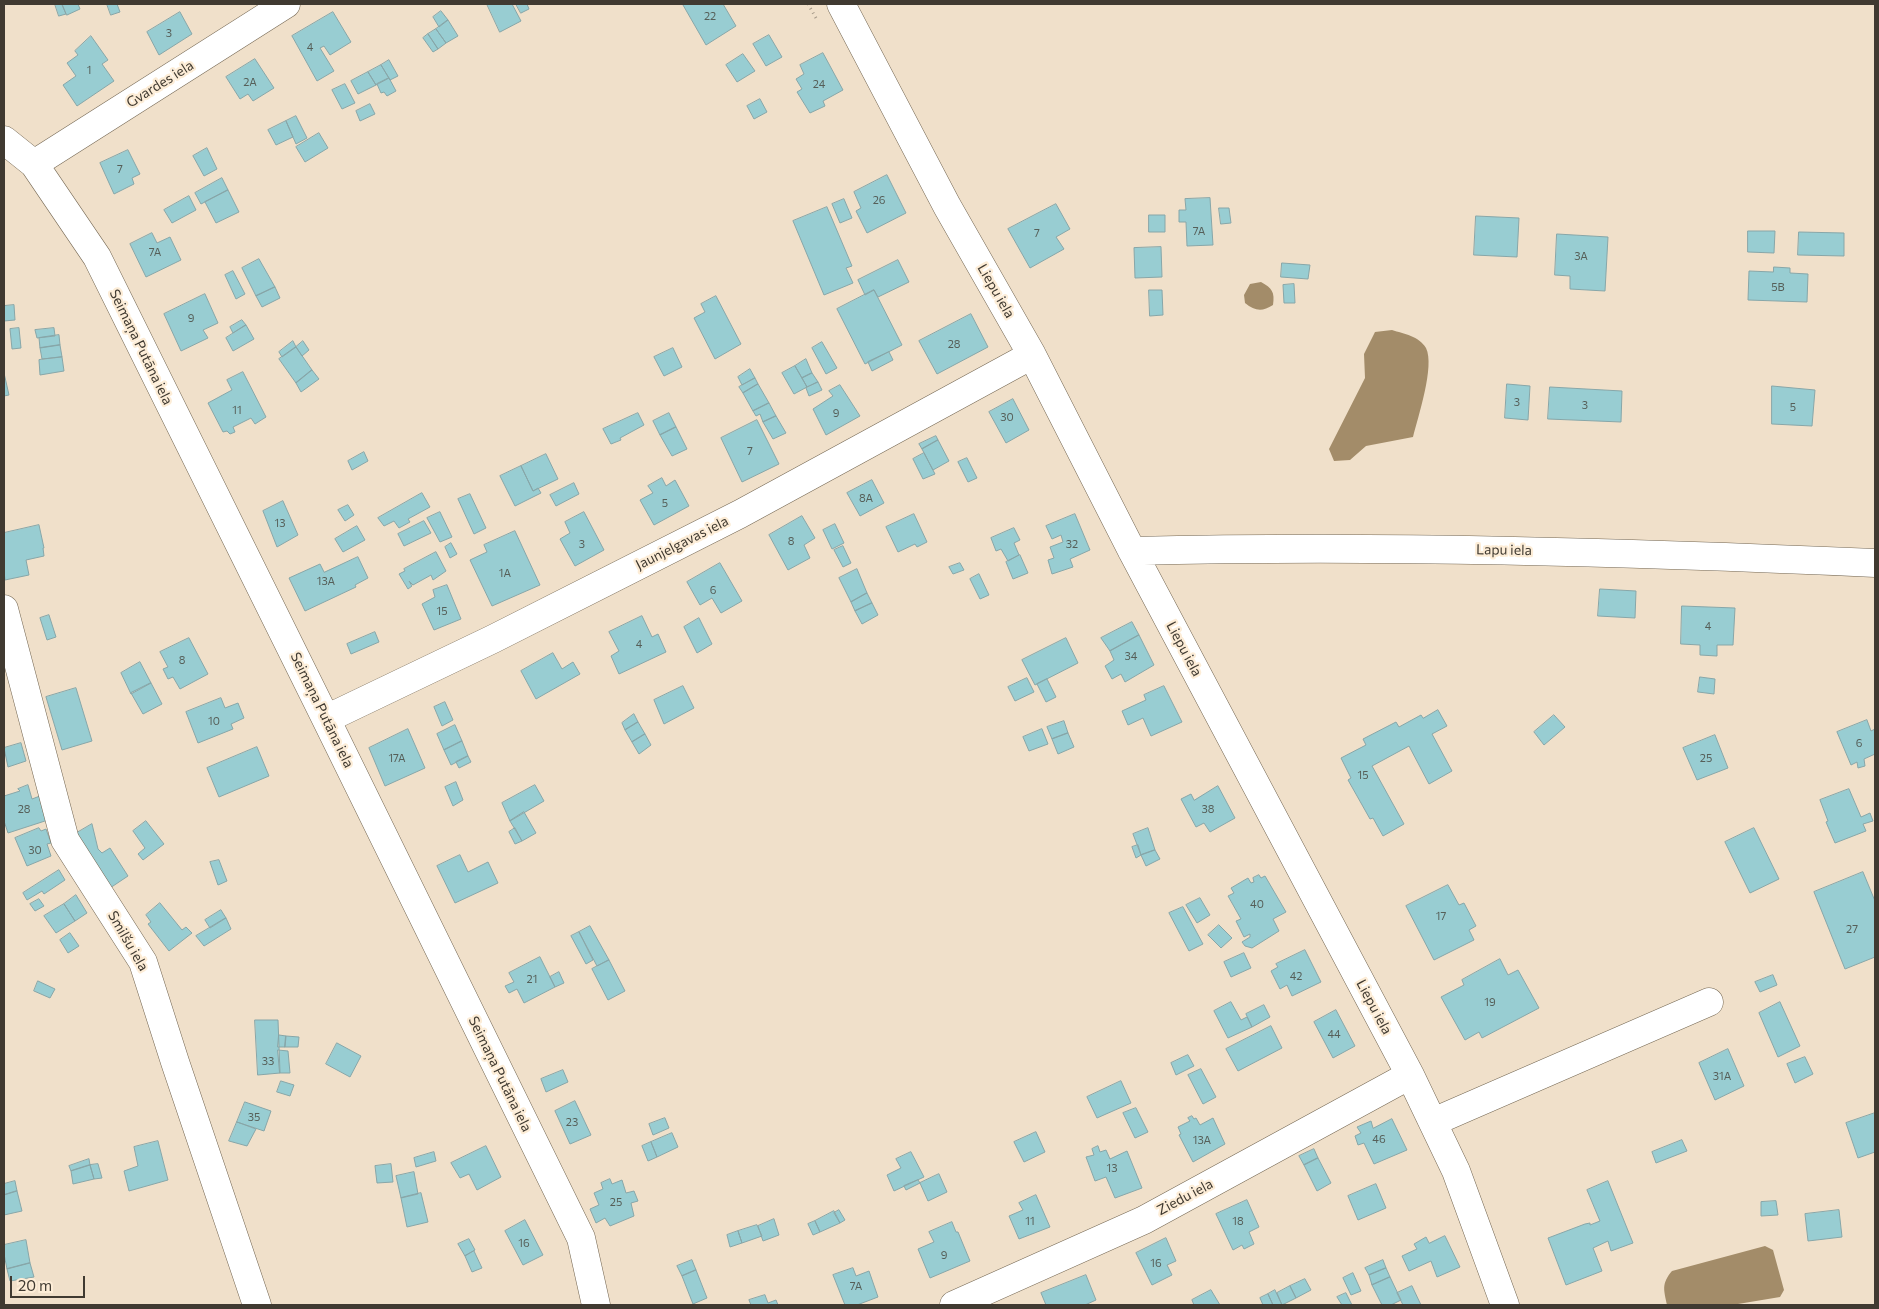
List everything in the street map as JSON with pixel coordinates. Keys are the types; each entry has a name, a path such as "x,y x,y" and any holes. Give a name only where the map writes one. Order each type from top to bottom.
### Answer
{"street":[{"name":"Gvardes iela","path":"34,164 286,4"},
{"name":"Liepu iela","path":"841,4 947,206 1032,355 1132,551 1410,1075 1456,1171 1506,1305"},
{"name":"Seimaņa Putāna iela","path":"4,140 34,164 97,258 581,1238 596,1305"},
{"name":"Jaunjelgavas iela","path":"326,719 493,639 740,514 1032,355"},
{"name":"Lapu iela","path":"1132,551 1243,548 1438,549 1661,554 1875,563"},
{"name":"Smilšu iela","path":"4,609 65,840 144,962 175,1062 257,1305"},
{"path":"1433,1122 1708,1002"},
{"name":"Ziedu iela","path":"954,1305 1144,1220 1410,1075"}],"shaded area":[{"path":"1261,282 1272,291 1274,301 1273,305 1259,310 1245,303 1244,295 1250,284"},
{"path":"1392,330 1411,336 1419,341 1426,348 1428,356 1425,392 1413,437 1366,446 1350,460 1334,461 1329,449 1365,378 1364,354 1375,332"},
{"path":"1765,1246 1773,1250 1784,1290 1780,1297 1732,1305 1667,1305 1664,1291 1665,1284 1672,1271"}],"building":[{"path":"55,4 62,4 66,14 59,16"},
{"path":"62,4 78,4 80,9 67,15"},
{"path":"107,4 117,4 120,12 111,15"},
{"path":"487,4 512,4 521,21 500,32"},
{"path":"516,4 527,4 529,9 521,13"},
{"path":"723,4 736,26 706,45 683,5"},
{"path":"441,11 448,20 439,27 433,17"},
{"path":"180,12 192,34 159,55 147,32"},
{"path":"333,12 351,42 330,55 324,46 320,48 334,71 317,81 292,36"},
{"path":"448,20 458,36 446,43 436,29"},
{"path":"436,29 446,43 438,49 428,34"},
{"path":"428,34 438,49 433,52 423,38"},
{"path":"769,35 782,57 766,66 753,44"},
{"path":"91,36 108,60 102,64 114,81 77,106 63,85 76,76 67,63 78,55 75,51"},
{"path":"823,53 843,90 823,101 825,106 810,113 797,92 802,89 796,79 804,74 800,65"},
{"path":"743,54 755,71 737,82 726,65"},
{"path":"255,59 274,88 253,101 248,94 240,99 226,77"},
{"path":"389,60 398,76 390,80 381,65"},
{"path":"381,65 389,78 376,85 368,72"},
{"path":"368,72 376,85 358,94 351,81"},
{"path":"389,78 396,91 387,96 384,92 381,93 377,84"},
{"path":"345,84 355,103 342,109 332,90"},
{"path":"760,99 767,112 754,119 747,106"},
{"path":"370,104 375,114 360,121 356,111"},
{"path":"296,116 307,138 296,144 286,121"},
{"path":"286,121 293,137 276,145 268,130"},
{"path":"319,133 328,148 305,162 296,147"},
{"path":"207,148 217,169 204,176 193,156"},
{"path":"128,150 140,174 132,178 134,184 114,194 100,163"},
{"path":"887,175 906,213 867,233 856,211 861,208 854,192"},
{"path":"222,178 228,190 201,204 195,193"},
{"path":"228,190 239,212 216,223 205,202"},
{"path":"189,196 196,210 172,223 164,210"},
{"path":"1210,198 1213,245 1187,246 1186,222 1179,222 1179,210 1186,210 1185,199"},
{"path":"844,199 852,218 840,223 832,204"},
{"path":"1056,204 1070,229 1056,237 1064,249 1030,268 1008,229"},
{"path":"827,207 852,266 846,268 853,283 824,295 793,221"},
{"path":"1219,208 1229,208 1231,223 1221,224"},
{"path":"1149,215 1165,215 1165,232 1149,232"},
{"path":"1476,216 1519,218 1517,257 1474,255"},
{"path":"1748,231 1775,231 1774,253 1748,252"},
{"path":"1799,232 1844,233 1844,256 1798,255"},
{"path":"152,233 157,243 170,237 181,260 146,277 130,244"},
{"path":"1557,234 1608,237 1605,291 1570,289 1570,276 1555,275"},
{"path":"1161,247 1162,277 1135,278 1134,248"},
{"path":"259,259 275,287 256,296 242,268"},
{"path":"898,260 909,282 878,297 874,290 865,295 858,280"},
{"path":"1282,263 1310,265 1308,279 1281,277"},
{"path":"1774,267 1790,268 1790,273 1808,274 1807,302 1748,300 1749,271 1773,272"},
{"path":"233,271 245,294 236,299 225,275"},
{"path":"1294,284 1295,303 1284,303 1283,285"},
{"path":"275,287 280,298 262,307 256,296"},
{"path":"874,290 902,345 865,364 837,309"},
{"path":"1149,290 1162,290 1163,315 1150,316"},
{"path":"205,294 218,323 203,330 208,338 181,351 164,314"},
{"path":"716,296 741,344 715,359 694,318 705,312 701,304"},
{"path":"14,305 15,320 4,321 4,306"},
{"path":"971,314 988,347 937,374 919,341"},
{"path":"242,320 246,325 233,333 230,327"},
{"path":"246,325 254,339 233,351 226,338"},
{"path":"19,328 21,348 12,349 10,329"},
{"path":"54,328 55,336 37,338 35,330"},
{"path":"59,335 60,345 40,348 39,338"},
{"path":"293,341 296,347 282,357 279,352"},
{"path":"303,341 309,350 302,356 296,347"},
{"path":"822,342 837,368 826,374 812,348"},
{"path":"60,345 62,357 42,359 40,348"},
{"path":"296,347 312,370 296,383 279,359"},
{"path":"673,348 682,367 664,376 654,357"},
{"path":"889,352 893,360 872,371 868,362"},
{"path":"62,357 64,371 40,375 39,360"},
{"path":"806,359 812,373 802,378 795,366"},
{"path":"795,366 807,387 794,394 782,373"},
{"path":"750,369 755,378 742,385 738,377"},
{"path":"312,370 319,379 301,392 296,383"},
{"path":"243,372 266,417 255,424 251,418 233,427 235,432 230,434 227,431 223,432 208,403 232,390 227,380"},
{"path":"4,373 9,395 4,396"},
{"path":"812,373 818,382 807,387 802,378"},
{"path":"755,378 758,384 743,393 739,387"},
{"path":"818,382 822,390 809,396 806,388"},
{"path":"758,384 769,403 753,411 743,393"},
{"path":"1507,384 1530,386 1528,420 1505,418"},
{"path":"840,385 860,416 826,435 813,409 833,396 829,391"},
{"path":"1772,386 1815,390 1812,426 1772,424"},
{"path":"1550,387 1622,391 1621,422 1548,419"},
{"path":"1013,399 1029,430 1006,443 989,412"},
{"path":"769,403 776,416 763,422 760,414 756,416 753,411"},
{"path":"638,413 644,425 620,438 621,440 611,444 603,429"},
{"path":"669,413 676,427 660,435 653,421"},
{"path":"776,416 786,433 773,439 763,422"},
{"path":"757,420 779,464 742,482 721,438"},
{"path":"676,427 687,449 672,456 660,435"},
{"path":"936,436 938,440 922,449 919,444"},
{"path":"938,440 949,461 933,470 922,449"},
{"path":"364,452 368,461 352,470 348,461"},
{"path":"924,453 935,474 923,479 913,459"},
{"path":"546,454 558,479 533,491 521,466"},
{"path":"967,458 977,478 968,482 958,462"},
{"path":"521,466 533,491 538,488 541,493 515,506 500,476"},
{"path":"662,478 666,486 675,480 689,506 654,525 640,500 653,493 648,486"},
{"path":"872,480 884,503 860,516 847,493"},
{"path":"574,483 579,494 556,506 550,495"},
{"path":"422,493 430,507 408,519 410,522 399,528 394,521 384,526 378,518"},
{"path":"470,494 486,528 474,534 458,499"},
{"path":"283,501 298,535 277,547 263,511"},
{"path":"348,505 354,515 345,521 338,510"},
{"path":"440,512 452,537 440,542 427,518"},
{"path":"584,512 604,550 575,566 560,539 570,533 565,522"},
{"path":"914,514 927,542 917,547 915,544 898,552 886,527"},
{"path":"1075,514 1090,550 1070,559 1073,567 1052,574 1048,560 1054,558 1050,547 1063,542 1061,535 1052,539 1046,526"},
{"path":"802,516 815,538 804,545 810,558 788,570 769,535"},
{"path":"424,521 431,533 404,546 398,534"},
{"path":"835,524 844,543 832,549 823,530"},
{"path":"39,525 44,556 26,560 29,575 5,580 4,533"},
{"path":"357,526 365,540 343,552 335,539"},
{"path":"1014,528 1020,540 1014,543 1019,555 1008,561 1001,549 996,551 991,538"},
{"path":"515,531 540,585 492,606 470,560 487,552 484,545"},
{"path":"451,543 457,554 450,558 445,547"},
{"path":"843,546 851,563 843,567 834,550"},
{"path":"436,552 446,571 433,580 431,575 413,585 409,581 412,586 408,589 399,574 405,571 404,569"},
{"path":"1020,555 1028,573 1013,579 1006,562"},
{"path":"358,557 368,578 355,585 356,587 305,611 289,578 320,564 324,572"},
{"path":"720,563 742,601 721,613 712,598 700,605 687,582"},
{"path":"960,563 964,570 953,574 949,567"},
{"path":"857,569 867,593 851,602 839,578"},
{"path":"979,574 989,595 980,599 970,579"},
{"path":"447,585 461,619 434,630 422,604 435,597 433,590"},
{"path":"1600,589 1636,591 1635,618 1598,616"},
{"path":"867,593 872,603 855,611 851,602"},
{"path":"872,603 878,615 862,624 855,611"},
{"path":"1682,606 1735,608 1733,645 1717,645 1717,656 1700,655 1700,645 1681,644"},
{"path":"49,615 56,637 47,640 40,618"},
{"path":"642,616 652,637 658,634 666,652 619,674 611,656 619,651 609,632"},
{"path":"699,618 712,644 697,653 684,627"},
{"path":"1132,622 1139,635 1110,651 1101,638"},
{"path":"375,632 379,642 351,654 347,644"},
{"path":"1139,635 1154,665 1125,682 1121,674 1112,679 1105,666 1114,660 1110,651"},
{"path":"189,638 208,674 180,689 173,677 168,679 163,669 168,667 160,652"},
{"path":"1066,638 1078,663 1035,685 1022,660"},
{"path":"553,653 562,669 573,662 580,674 536,699 521,671"},
{"path":"140,662 151,683 131,694 121,673"},
{"path":"1700,677 1715,679 1714,694 1698,692"},
{"path":"1027,678 1034,692 1015,701 1008,687"},
{"path":"1047,679 1056,697 1046,702 1037,684"},
{"path":"151,683 162,704 143,714 131,693"},
{"path":"683,686 694,708 664,724 654,700"},
{"path":"1164,686 1182,722 1151,736 1143,718 1128,725 1122,711 1146,700 1144,695"},
{"path":"76,688 92,741 62,750 46,697"},
{"path":"221,698 225,708 238,703 244,718 231,724 233,729 198,743 186,712"},
{"path":"445,702 453,720 442,726 434,707"},
{"path":"1438,710 1447,726 1432,734 1452,771 1429,784 1409,746 1372,766 1404,824 1383,836 1373,818 1370,819 1348,780 1351,778 1341,758 1366,745 1363,739 1396,722 1399,727 1421,715 1423,718"},
{"path":"634,714 638,722 625,730 622,723"},
{"path":"1554,715 1565,727 1544,745 1534,732"},
{"path":"1867,720 1871,731 1875,729 1875,754 1864,759 1865,766 1858,768 1857,762 1851,765 1837,732"},
{"path":"1064,721 1068,733 1052,739 1047,727"},
{"path":"638,722 645,734 632,742 625,730"},
{"path":"455,725 462,741 444,750 437,734"},
{"path":"408,729 425,768 385,786 369,748"},
{"path":"1042,729 1048,744 1029,751 1023,737"},
{"path":"1068,733 1074,747 1058,754 1052,739"},
{"path":"645,734 651,745 639,754 632,742"},
{"path":"1715,735 1728,768 1697,780 1683,748"},
{"path":"462,741 468,756 451,765 444,750"},
{"path":"21,743 26,761 8,767 4,748"},
{"path":"257,747 269,776 219,797 207,768"},
{"path":"468,756 471,762 459,768 456,762"},
{"path":"456,782 463,800 453,806 445,787"},
{"path":"28,785 32,799 40,796 48,820 8,833 4,821 4,796 20,791 18,789"},
{"path":"535,785 544,801 510,821 502,803"},
{"path":"1218,786 1235,818 1210,832 1204,823 1196,827 1181,799 1191,794 1194,800"},
{"path":"1849,789 1861,817 1870,813 1873,821 1863,824 1866,831 1835,843 1826,822 1828,821 1820,800"},
{"path":"524,812 536,833 522,841 510,821"},
{"path":"146,821 164,844 143,860 138,854 145,848 133,831"},
{"path":"92,824 98,849 102,853 110,848 128,876 104,892 75,834"},
{"path":"39,828 41,831 46,829 51,843 47,844 51,856 27,866 15,838"},
{"path":"515,828 522,841 515,844 509,832"},
{"path":"1148,828 1155,850 1141,855 1133,834"},
{"path":"1754,828 1779,879 1750,893 1725,842"},
{"path":"1138,845 1141,855 1136,858 1132,847"},
{"path":"1155,850 1160,859 1146,866 1141,855"},
{"path":"460,855 468,872 488,862 498,883 455,903 437,866"},
{"path":"219,860 227,881 218,885 210,862"},
{"path":"59,870 65,880 44,894 42,891 27,900 23,893"},
{"path":"1863,872 1875,901 1875,957 1845,969 1814,892"},
{"path":"1259,875 1261,878 1265,876 1286,912 1273,919 1279,931 1252,948 1245,946 1242,942 1250,937 1250,934 1244,937 1236,921 1241,919 1228,896 1234,893 1231,888 1248,878 1251,883 1254,882 1253,878"},
{"path":"1448,885 1459,905 1464,903 1476,926 1469,930 1474,940 1434,960 1406,906"},
{"path":"76,895 87,913 75,921 64,904"},
{"path":"1200,898 1210,915 1197,923 1186,905"},
{"path":"39,899 44,906 35,911 30,904"},
{"path":"160,903 182,930 186,927 192,933 169,951 148,924 151,922 146,915"},
{"path":"64,904 75,921 56,933 44,916"},
{"path":"1183,907 1203,944 1189,951 1169,913"},
{"path":"221,910 226,918 210,928 205,920"},
{"path":"226,918 231,929 204,946 196,936"},
{"path":"1219,925 1232,938 1221,948 1208,935"},
{"path":"590,926 609,960 597,966 579,932"},
{"path":"579,932 593,960 586,964 571,936"},
{"path":"70,933 79,946 68,953 60,940"},
{"path":"1305,950 1321,982 1292,996 1287,985 1280,989 1271,971 1278,967 1276,964"},
{"path":"1244,953 1251,968 1231,977 1224,962"},
{"path":"540,957 555,987 524,1003 517,989 509,993 505,986 514,982 509,973"},
{"path":"1500,959 1508,975 1518,970 1539,1008 1482,1038 1479,1032 1465,1040 1441,997 1464,985 1462,980"},
{"path":"609,960 625,991 608,1000 592,969"},
{"path":"559,972 564,983 555,987 550,977"},
{"path":"1773,975 1777,985 1760,992 1755,982"},
{"path":"38,981 55,989 50,998 34,991"},
{"path":"1231,1002 1241,1020 1247,1017 1252,1027 1228,1038 1214,1011"},
{"path":"1780,1002 1800,1046 1778,1057 1759,1013"},
{"path":"1264,1005 1270,1017 1252,1027 1246,1014"},
{"path":"1336,1010 1355,1046 1333,1058 1314,1022"},
{"path":"255,1020 278,1020 280,1073 258,1075"},
{"path":"1271,1026 1282,1048 1238,1071 1226,1049"},
{"path":"279,1035 286,1036 285,1047 278,1047"},
{"path":"286,1036 299,1037 298,1047 285,1047"},
{"path":"337,1043 361,1056 350,1077 326,1064"},
{"path":"1728,1049 1744,1086 1715,1100 1699,1063"},
{"path":"278,1050 288,1051 290,1073 280,1073"},
{"path":"1188,1055 1194,1066 1176,1075 1171,1063"},
{"path":"1805,1057 1813,1074 1795,1083 1787,1064"},
{"path":"1201,1069 1216,1097 1203,1104 1188,1075"},
{"path":"563,1070 568,1082 546,1092 541,1079"},
{"path":"281,1081 294,1085 290,1096 277,1092"},
{"path":"1121,1081 1131,1103 1097,1118 1087,1097"},
{"path":"575,1101 591,1135 570,1144 555,1111"},
{"path":"245,1102 271,1111 264,1131 237,1122"},
{"path":"1136,1108 1148,1132 1135,1138 1123,1113"},
{"path":"1875,1113 1875,1152 1858,1158 1846,1123"},
{"path":"1192,1116 1194,1119 1196,1118 1200,1125 1213,1118 1225,1144 1193,1162 1179,1135 1181,1134 1178,1127 1190,1121 1188,1118"},
{"path":"665,1118 669,1128 653,1135 649,1124"},
{"path":"1392,1119 1407,1150 1374,1164 1364,1143 1358,1145 1355,1136 1361,1133 1357,1127 1371,1121 1373,1128"},
{"path":"237,1122 256,1129 247,1146 229,1141"},
{"path":"1036,1132 1045,1152 1024,1162 1014,1142"},
{"path":"672,1133 678,1147 657,1157 651,1142"},
{"path":"1682,1140 1687,1151 1656,1163 1652,1152"},
{"path":"158,1141 168,1180 129,1191 124,1171 138,1166 134,1147"},
{"path":"651,1142 657,1157 648,1161 642,1146"},
{"path":"486,1146 501,1177 477,1190 469,1174 460,1178 451,1163"},
{"path":"1098,1146 1100,1152 1106,1150 1110,1159 1127,1151 1142,1188 1115,1198 1106,1177 1095,1181 1086,1157 1094,1155 1092,1149"},
{"path":"1314,1149 1318,1158 1304,1165 1299,1156"},
{"path":"434,1152 436,1161 416,1167 414,1158"},
{"path":"911,1152 924,1177 894,1191 887,1175 901,1168 896,1159"},
{"path":"1318,1158 1331,1183 1317,1191 1304,1165"},
{"path":"89,1159 90,1165 71,1171 69,1166"},
{"path":"98,1164 102,1178 94,1179 90,1165"},
{"path":"391,1164 393,1182 377,1183 375,1166"},
{"path":"90,1165 94,1179 73,1184 71,1171"},
{"path":"414,1172 418,1194 401,1198 396,1176"},
{"path":"939,1174 947,1192 928,1201 920,1183"},
{"path":"610,1179 612,1184 622,1180 626,1193 634,1191 638,1201 631,1203 634,1216 610,1226 605,1218 596,1223 590,1209 599,1205 594,1193 603,1189 601,1183"},
{"path":"918,1180 920,1183 906,1190 904,1186"},
{"path":"15,1181 17,1191 4,1195 4,1184"},
{"path":"1608,1181 1633,1243 1611,1251 1608,1241 1593,1248 1602,1271 1566,1285 1548,1238 1585,1224 1590,1223 1590,1225 1600,1221 1587,1190"},
{"path":"1376,1184 1386,1208 1358,1220 1348,1196"},
{"path":"17,1191 22,1211 4,1215 4,1195"},
{"path":"421,1193 428,1222 407,1227 401,1198"},
{"path":"1036,1195 1050,1227 1019,1239 1009,1216 1023,1210 1019,1203"},
{"path":"1247,1200 1259,1227 1249,1232 1254,1244 1244,1249 1242,1245 1233,1250 1216,1214"},
{"path":"1776,1201 1778,1215 1761,1216 1761,1202"},
{"path":"839,1210 845,1220 840,1223 834,1213"},
{"path":"1839,1210 1842,1237 1808,1241 1805,1214"},
{"path":"834,1211 840,1223 820,1232 815,1221"},
{"path":"774,1219 779,1235 763,1241 758,1226"},
{"path":"525,1220 543,1255 523,1265 505,1231"},
{"path":"815,1221 820,1232 813,1235 808,1224"},
{"path":"952,1222 970,1261 930,1278 918,1249 934,1242 929,1232"},
{"path":"757,1225 762,1236 742,1243 738,1231"},
{"path":"738,1231 742,1243 730,1247 727,1235"},
{"path":"1445,1236 1460,1267 1437,1277 1431,1261 1409,1271 1402,1256 1417,1249 1414,1244 1426,1237 1429,1243"},
{"path":"1166,1238 1176,1261 1167,1265 1172,1275 1152,1285 1136,1253"},
{"path":"469,1239 475,1250 465,1256 458,1244"},
{"path":"26,1240 30,1263 7,1269 4,1245"},
{"path":"474,1251 482,1268 472,1272 465,1256"},
{"path":"692,1260 696,1270 682,1276 677,1266"},
{"path":"1383,1260 1386,1268 1369,1275 1365,1268"},
{"path":"30,1263 34,1277 10,1281 7,1269"},
{"path":"853,1268 856,1276 869,1271 878,1297 857,1305 845,1305 833,1275"},
{"path":"1386,1268 1390,1277 1372,1285 1369,1275"},
{"path":"696,1270 707,1298 693,1304 682,1276"},
{"path":"1353,1273 1361,1291 1351,1295 1343,1278"},
{"path":"1086,1275 1096,1300 1085,1305 1046,1305 1041,1293"},
{"path":"1390,1277 1401,1300 1391,1305 1382,1305 1372,1285"},
{"path":"1305,1279 1311,1290 1296,1298 1290,1286"},
{"path":"1290,1286 1296,1298 1282,1305 1277,1293"},
{"path":"1412,1286 1421,1305 1403,1305 1397,1293"},
{"path":"1211,1290 1220,1305 1194,1305 1192,1300"},
{"path":"1275,1290 1282,1305 1273,1305 1268,1294"},
{"path":"1346,1293 1352,1305 1342,1305 1337,1297"},
{"path":"1268,1294 1273,1305 1263,1305 1260,1298"},
{"path":"765,1295 768,1303 776,1300 778,1305 751,1305 749,1300"}]}
